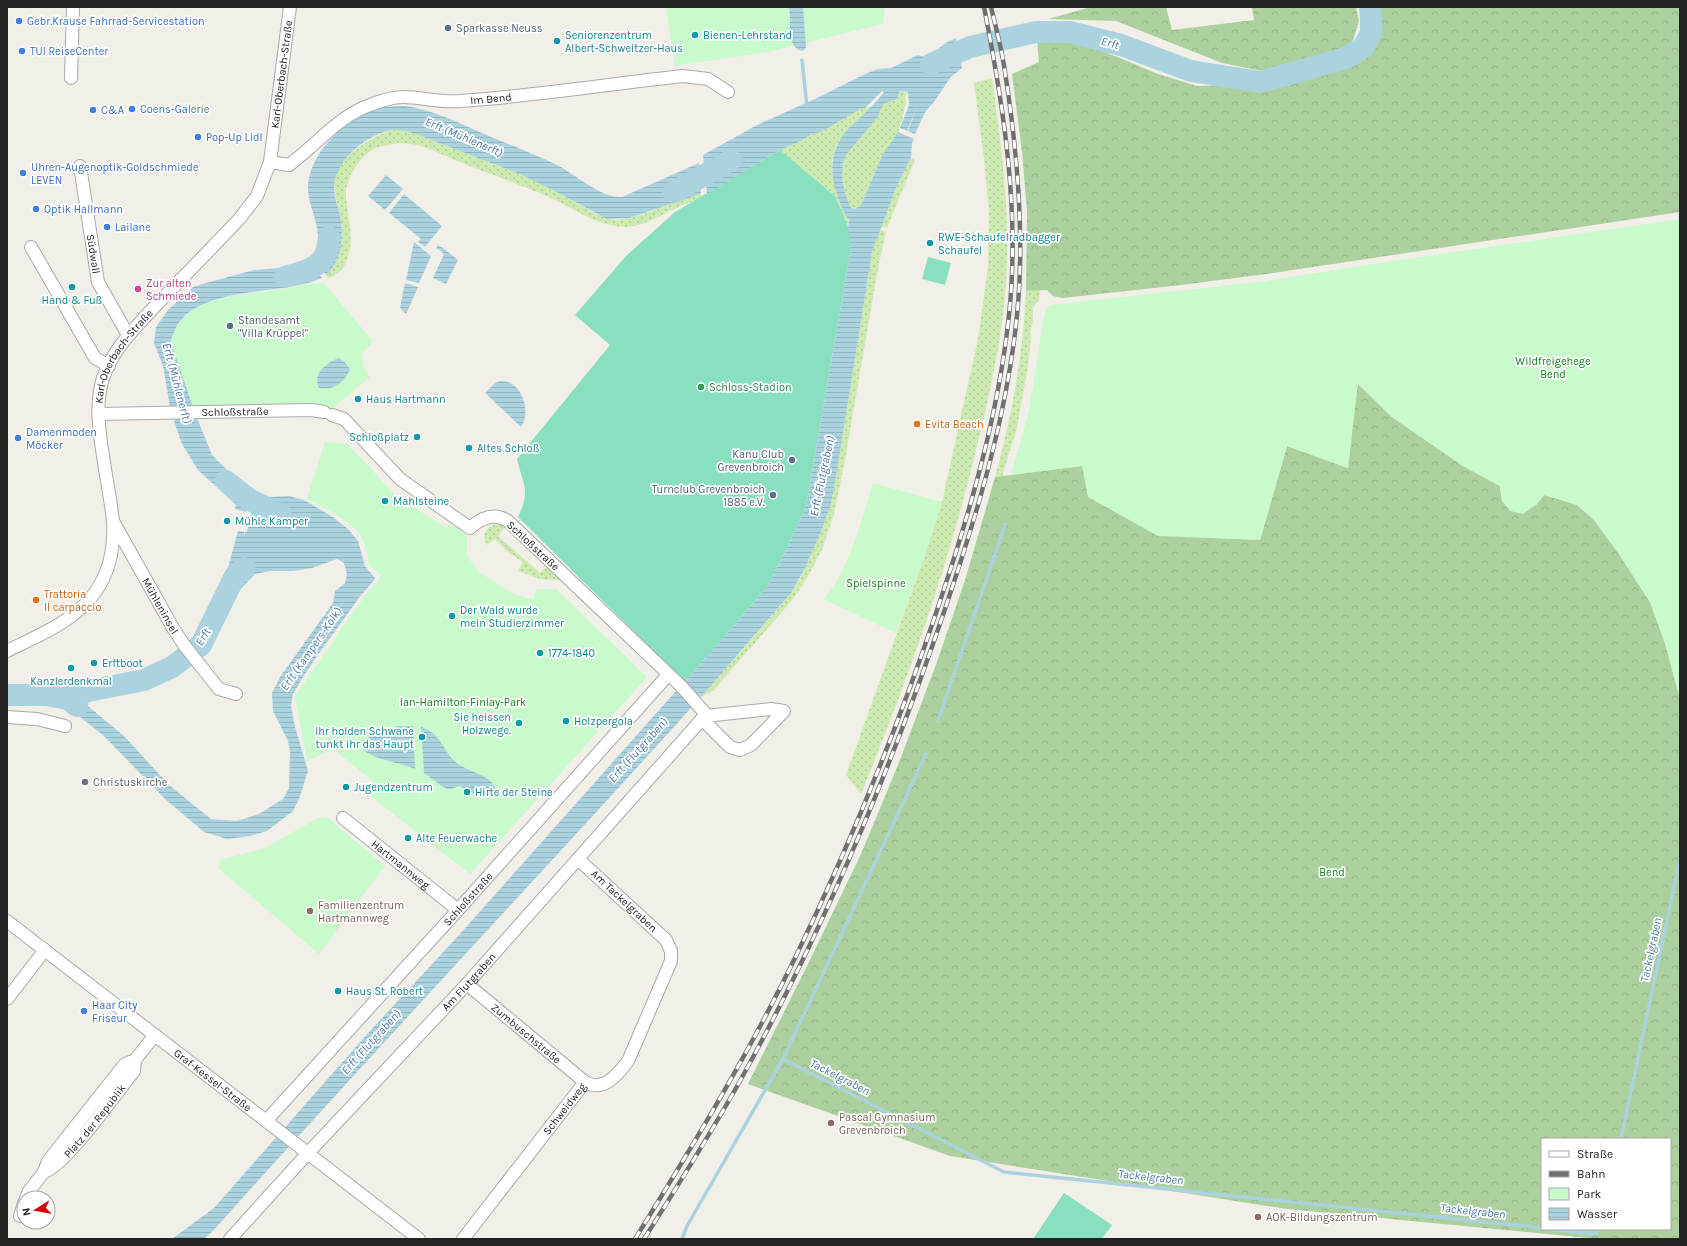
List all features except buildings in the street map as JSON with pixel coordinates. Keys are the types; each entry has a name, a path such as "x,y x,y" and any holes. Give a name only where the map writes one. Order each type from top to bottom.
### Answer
{"street":[{"path":"71,78 73,7"},
{"name":"Karl-Oberbach-Straße","path":"7,651 68,619 95,594 101,586 108,567 112,545 113,522 100,439 98,414 101,385 109,366 128,335 248,210 260,189 270,162 290,7"},
{"name":"Im Bend","path":"270,162 289,165 307,152 329,130 345,117 366,106 392,98 404,97 461,101 683,76 708,79 728,92"},
{"name":"Südwall","path":"80,166 98,282 128,335"},
{"path":"31,247 95,358 109,366"},
{"name":"Schloßstraße","path":"98,414 311,410 328,413 344,419 400,479 470,528 481,520 489,517 496,516 504,519 681,686 706,713 704,718"},
{"name":"Mühleninsel","path":"113,522 184,645 219,689 236,694"},
{"name":"Schloßstraße","path":"266,1121 458,910 668,675"},
{"path":"771,709 784,711 751,745 740,750 730,747 704,718 771,709"},
{"path":"7,718 37,719 65,726"},
{"name":"Am Flutgraben","path":"230,1239 308,1153 467,984 704,718"},
{"name":"Hartmannweg","path":"343,818 458,910"},
{"name":"Am Tackelgraben","path":"578,858 663,937 669,945"},
{"name":"Graf-Kessel-Straße","path":"7,921 418,1239"},
{"name":"Schweidweg","path":"463,1239 585,1082 596,1085 609,1081 618,1074 628,1061 669,967 672,956 669,945"},
{"path":"7,999 45,950"},
{"name":"Zumbuschstraße","path":"467,984 585,1082"},
{"name":"Platz der Republik","path":"30,1190 44,1172 48,1161 125,1064 135,1060 155,1035"}],"green space":[{"path":"666,7 885,7 883,24 768,52 675,66"},
{"path":"1091,7 1166,7 1172,30 1254,20 1252,7 1356,7 1359,21 1352,44 1330,61 1262,71 1222,63 1116,21 1048,19"},
{"path":"1371,7 1680,7 1680,212 1273,273 1181,285 1063,298 1053,296 1047,290 1026,291 1027,211 1022,152 1012,74 1039,62 1037,40 1074,41 1158,74 1197,86 1258,84 1329,65 1346,59 1364,48 1372,33 1373,19"},
{"path":"992,78 1003,165 1007,230 1005,300 994,372 984,419 955,532 927,620 895,708 861,794 846,775 925,555 942,502 978,339 988,266 989,213 984,159 974,83"},
{"path":"900,91 908,93 905,97 906,102 902,121 897,135 883,154 861,205 855,209 851,208 846,196 842,175 842,168 846,155 877,118 883,104 898,99 896,96"},
{"path":"871,107 849,129 836,145 832,160 832,169 838,197 850,218 848,227 835,196 780,150 801,141 812,134 821,132 862,108"},
{"path":"393,130 403,130 416,134 520,174 553,190 596,214 616,220 644,214 701,193 702,197 640,224 626,227 616,226 598,221 553,199 427,148 402,143 394,144 370,151 359,162 351,176 346,191 351,242 350,251 340,272 328,278 326,275 336,263 342,240 340,216 334,186 335,176 346,158 355,150 374,137"},
{"name":"Schloss-Stadion","path":"780,150 835,196 850,233 851,248 806,507 767,587 685,682 518,517 524,500 525,488 517,459 610,345 575,315 626,256 675,212"},
{"path":"910,158 915,159 887,228 881,226 896,188"},
{"name":"Wildfreigehege Bend","path":"1680,219 1680,699 1665,643 1650,602 1619,554 1594,520 1578,505 1544,495 1536,505 1523,514 1510,511 1502,501 1500,486 1463,466 1392,417 1358,383 1348,468 1287,446 1260,540 1158,536 1088,497 1082,466 1011,475 1029,411 1043,322 1046,310 1050,305 1266,281"},
{"path":"880,229 886,232 878,268 845,460 834,514 822,550 794,598 713,691 701,697 782,604 799,581 821,532 831,504 872,252"},
{"path":"928,257 951,263 945,285 922,279"},
{"path":"324,283 372,340 371,345 362,353 363,367 370,377 333,408 259,404 193,407 171,342 176,327 185,316 210,302 225,298"},
{"path":"1040,290 1039,300 1033,307 1028,366 1017,428 1002,476 995,477 1007,431 1016,385 1025,315 1026,291"},
{"name":"Bend","path":"1357,383 1392,417 1463,466 1500,486 1502,501 1536,505 1544,495 1577,505 1594,520 1619,554 1650,602 1665,643 1680,699 1680,1239 1598,1239 1287,1209 950,1156 748,1084 861,854 898,765 937,662 966,577 995,477 1082,466 1221,538 1260,540 1287,446 1348,468"},
{"name":"Ian-Hamilton-Finlay-Park","path":"325,442 347,444 393,494 445,527 455,526 467,536 467,556 479,572 512,593 533,600 536,589 556,589 647,677 470,874 364,791 372,780 333,749 307,761 295,696 367,593 378,582 381,574 369,566 365,545 358,532 345,521 307,499"},
{"name":"Spielspinne","path":"873,483 942,502 925,555 896,633 823,599 832,589 847,561"},
{"path":"493,525 505,527 498,536 540,573 548,565 561,578 560,580 540,579 518,571 523,562 509,553 495,539 487,545 484,536 486,531"},
{"name":"Familienzentrum Hartmannweg","path":"327,817 385,866 319,954 219,869 220,860 265,848 318,818"},
{"path":"1064,1193 1112,1225 1102,1239 1033,1239"}],"water":[{"path":"789,7 803,7 806,47 801,51 796,48 791,38"},
{"name":"Erft (Flutgraben)","path":"956,38 962,68 950,78 934,102 925,112 915,134 908,131 917,107 907,131 900,128 909,105 909,92 900,91 897,96 898,99 883,104 877,118 846,155 842,168 843,182 846,196 851,208 855,209 861,205 883,154 898,132 914,139 912,143 911,157 896,188 872,252 831,504 821,532 804,570 791,593 701,697 685,682 767,587 806,507 851,248 848,227 850,218 847,218 837,194 832,171 833,160 841,138 884,92 882,91 864,109 862,108 821,132 812,134 801,141 780,150 707,194 703,155 759,124 817,98 865,74 878,69 891,68 918,55 929,56 944,44"},
{"path":"406,106 442,116 537,156 557,165 597,190 614,197 622,197 699,163 701,193 629,218 607,219 520,174 416,134 401,130 392,130 373,136 364,142 348,156 341,165 334,183 334,187 340,216 342,240 336,263 326,275 311,257 316,250 318,242 318,233 308,190 310,176 315,162 333,137 345,126 358,118 371,111 385,107"},
{"path":"386,175 403,189 385,210 368,196"},
{"path":"404,194 442,226 425,247 418,242 421,239 389,213"},
{"path":"414,242 431,256 419,283 406,280"},
{"path":"438,245 458,260 446,284 433,278 444,254 436,249"},
{"path":"308,261 322,278 304,284 234,295 212,301 193,310 179,323 171,342 193,407 170,407 163,366 154,343 156,327 168,310 193,287 254,270 290,267"},
{"path":"405,283 418,287 406,314 400,308"},
{"path":"338,358 344,361 349,368 350,370 348,374 342,382 334,387 324,389 319,388 317,378 319,373 325,366"},
{"path":"500,381 514,385 519,391 525,405 524,421 521,427 485,393 495,383"},
{"path":"173,418 197,418 212,455 238,481 251,491 246,512 235,509 236,505 198,470 182,444"},
{"name":"Erft (Kampers-Kolk)","path":"256,491 270,497 289,496 304,500 333,517 348,529 358,541 365,566 375,578 323,647 293,694 291,706 295,727 308,771 299,799 293,811 267,831 250,836 227,839 204,832 165,799 104,736 70,709 51,704 50,692 72,684 82,701 124,736 169,785 211,819 237,821 259,814 283,799 289,788 290,752 288,741 273,711 272,693 280,677 333,603 335,591 345,583 347,574 344,563 337,559 312,568 293,571 270,571 255,574 235,595 228,594 223,586 238,531 244,532 244,537 245,532 247,532"},
{"name":"Erft (Flutgraben)","path":"676,691 692,707 331,1100 212,1232 204,1239 172,1239 214,1208 369,1032 460,934"},
{"path":"398,726 413,726 415,769 375,757 363,750 363,740"},
{"path":"421,727 434,734 454,761 482,775 492,783 497,795 492,797 483,796 459,786 447,789 424,773"}],"waterway":[{"name":"Erft","path":"931,64 970,47 1036,32 1070,32 1121,45 1191,71 1260,82 1346,58 1363,48 1371,33 1370,7"},
{"path":"802,60 807,107"},
{"name":"Erft (Mühlenerft)","path":"674,192 731,160"},
{"name":"Erft (Mühlenerft)","path":"285,277 308,270 319,263 326,253 329,237"},
{"name":"Erft (Mühlenerft)","path":"226,481 250,500 281,515"},
{"path":"938,721 1005,525"},
{"name":"Erft","path":"68,699 88,691 144,680 172,667 201,645 235,576 244,568"},
{"name":"Erft","path":"7,695 46,695 68,699 77,706"},
{"path":"682,1239 687,1226 783,1059 926,754"},
{"name":"Tackelgraben","path":"1621,1138 1680,859"},
{"name":"Tackelgraben","path":"783,1059 1004,1172 1541,1228"},
{"name":"Tackelgraben","path":"1558,1230 1596,1234 1598,1230"}],"railway":[{"path":"635,1239 739,1065 777,994 815,917 852,834 902,708 933,622 969,509 980,470 997,393 1004,354 1012,276 1013,238 1008,160 998,83 984,7"},
{"path":"644,1239 705,1141 740,1081 827,909 878,790 924,670 979,501 1006,390 1017,315 1020,255 1020,224 1013,131 1004,64 991,7"}],"place":[{"name":"Gebr.Krause Fahrrad-Servicestation","path":"19,21"},
{"name":"Sparkasse Neuss","path":"448,28"},
{"name":"Bienen-Lehrstand","path":"695,35"},
{"name":"Seniorenzentrum Albert-Schweitzer-Haus","path":"557,41"},
{"name":"TUI ReiseCenter","path":"22,51"},
{"name":"Coens-Galerie","path":"132,109"},
{"name":"C&A","path":"93,110"},
{"name":"Pop-Up Lidl","path":"198,137"},
{"name":"Uhren-Augenoptik-Goldschmiede LEVEN","path":"23,173"},
{"name":"Optik Hallmann","path":"36,209"},
{"name":"Lailane","path":"107,227"},
{"name":"RWE-Schaufelradbagger Schaufel","path":"930,243"},
{"name":"Hand & Fuß","path":"72,287"},
{"name":"Zur alten Schmiede","path":"138,289"},
{"name":"Standesamt \"Villa Krüppel\"","path":"230,326"},
{"name":"Schloss-Stadion","path":"701,387"},
{"name":"Haus Hartmann","path":"358,399"},
{"name":"Evita Beach","path":"917,424"},
{"name":"Schloßplatz","path":"417,437"},
{"name":"Damenmoden Möcker","path":"18,438"},
{"name":"Altes Schloß","path":"469,448"},
{"name":"Kanu Club Grevenbroich","path":"792,460"},
{"name":"Turnclub Grevenbroich 1885 e.V.","path":"773,495"},
{"name":"Mahlsteine","path":"385,501"},
{"name":"Mühle Kamper","path":"227,521"},
{"name":"Trattoria Il carpaccio","path":"36,600"},
{"name":"Der Wald wurde mein Studierzimmer","path":"452,616"},
{"name":"1774-1840","path":"540,653"},
{"name":"Erftboot","path":"94,663"},
{"name":"Kanzlerdenkmal","path":"71,668"},
{"name":"Holzpergola","path":"566,721"},
{"name":"Sie heissen Holzwege.","path":"519,723"},
{"name":"Ihr holden Schwane tunkt ihr das Haupt","path":"422,737"},
{"name":"Christuskirche","path":"85,782"},
{"name":"Jugendzentrum","path":"346,787"},
{"name":"Hirte der Steine","path":"467,792"},
{"name":"Alte Feuerwache","path":"408,838"},
{"name":"Familienzentrum Hartmannweg","path":"310,911"},
{"name":"Haus St. Robert","path":"338,991"},
{"name":"Haar City Friseur","path":"84,1011"},
{"name":"Pascal Gymnasium Grevenbroich","path":"831,1123"},
{"name":"AOK-Bildungszentrum","path":"1258,1217"}]}
